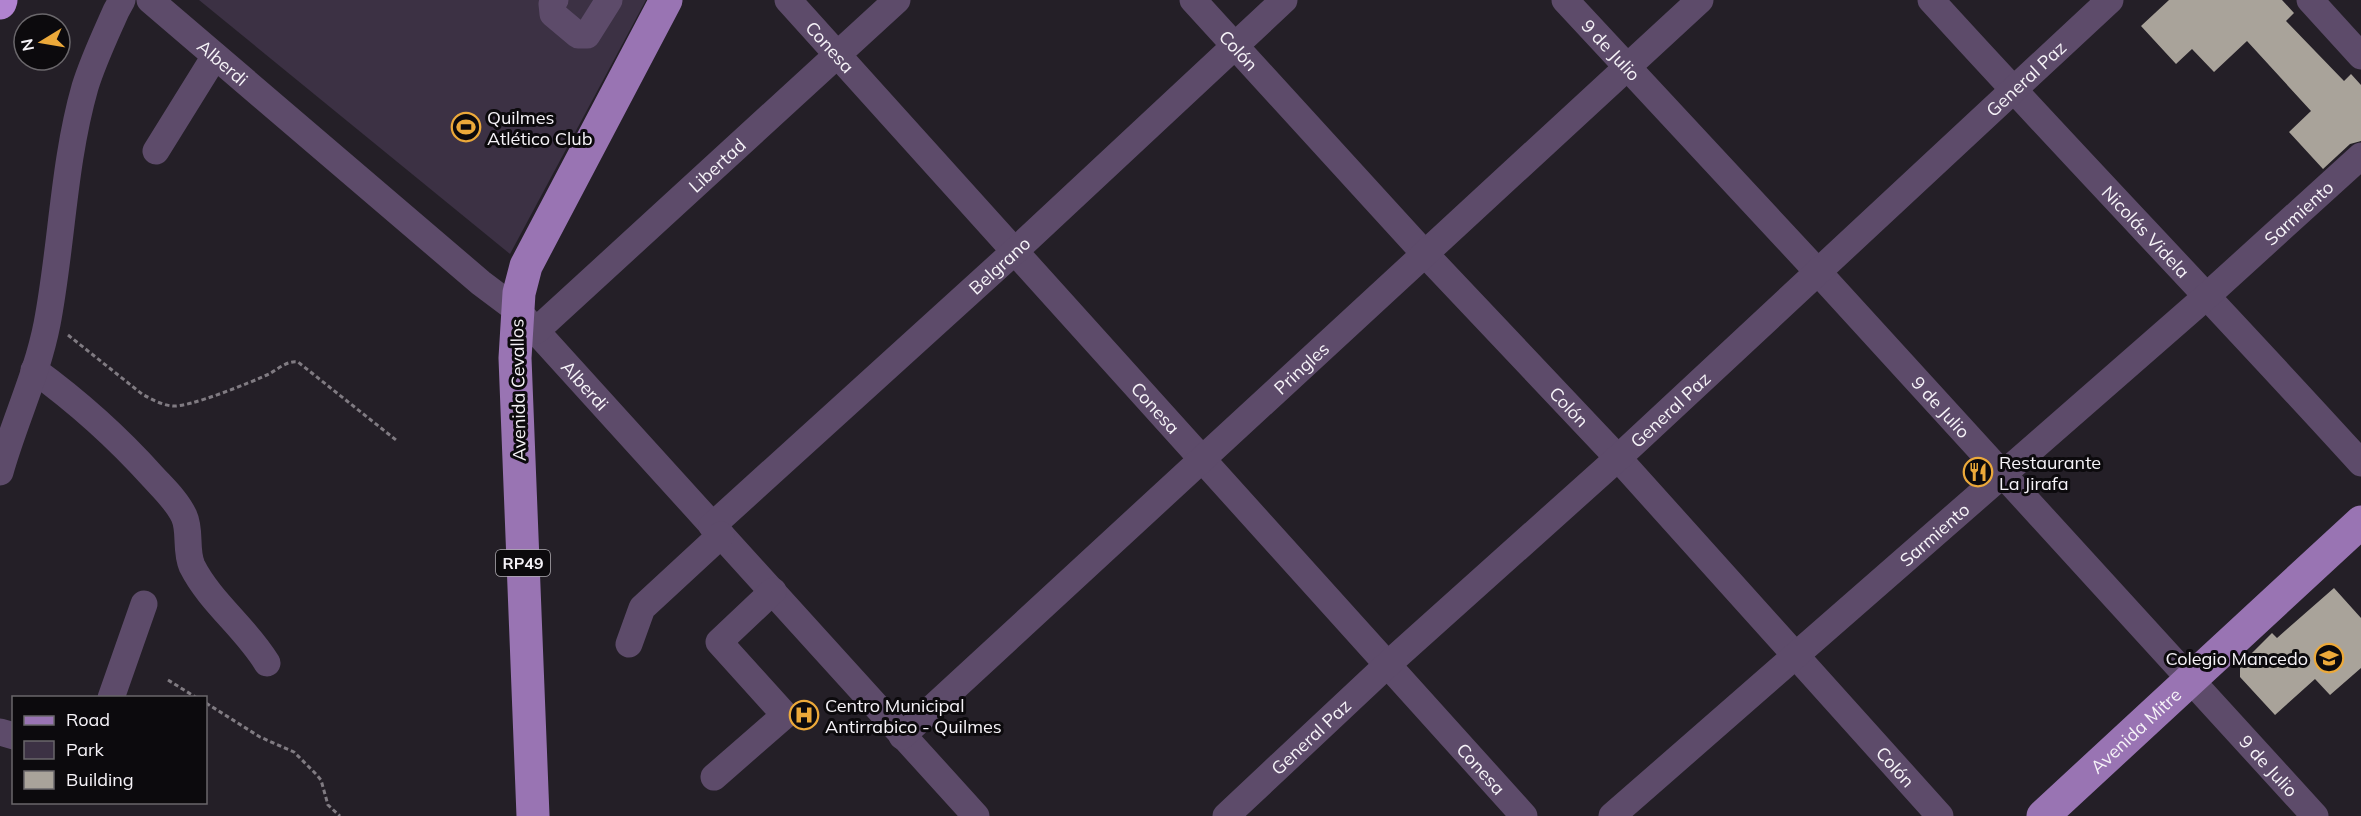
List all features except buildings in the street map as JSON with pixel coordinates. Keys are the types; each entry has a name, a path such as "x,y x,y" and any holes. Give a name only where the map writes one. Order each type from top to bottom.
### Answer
{"main road":[{"name":"Avenida Cevallos","path":"533,816 515,358 527,320 521,279 666,0"},
{"name":"Avenida Mitre","path":"2043,816 2361,522"}],"street":[{"path":"0,472 14,424 34,370 47,321 79,110 86,85 122,0"},
{"name":"Alberdi","path":"150,0 527,320 976,816"},
{"path":"555,0 552,4 553,14 578,35 587,35 609,0"},
{"name":"Conesa","path":"788,0 1386,666 1524,816"},
{"name":"Libertad","path":"527,320 838,54 897,0"},
{"name":"Colón","path":"1193,0 1426,255 1618,458 1796,653 1940,816"},
{"name":"Belgrano","path":"628,644 642,608 717,531 1284,0"},
{"name":"9 de Julio","path":"1565,0 1818,272 2314,816"},
{"name":"Pringles","path":"902,736 1700,0"},
{"name":"Nicolás Videla","path":"1931,0 2012,89 2208,295 2361,463"},
{"name":"General Paz","path":"1226,816 1386,666 1618,458 2110,0"},
{"path":"2310,0 2361,56"},
{"path":"156,151 215,56"},
{"name":"Sarmiento","path":"1612,816 2208,295 2361,156"},
{"path":"34,370 71,397 126,446 176,503 186,523 192,566 213,596 258,648 267,663"},
{"path":"714,777 785,715 719,642 773,591"},
{"path":"112,696 144,604"}],"path":[{"path":"47,321 57,325 142,394 151,400 172,407 186,405 263,377 291,361 298,362 396,440"},
{"path":"168,680 194,696"},
{"path":"207,704 260,737 294,752 321,780 328,805 340,816"}],"green space":[{"name":"Quilmes Atlético Club","path":"199,0 646,0 510,254"}],"place":[{"name":"Quilmes Atlético Club","path":"466,127"},
{"name":"Restaurante La Jirafa","path":"1978,472"},
{"name":"Colegio Mancedo","path":"2329,658"},
{"name":"Centro Municipal Antirrabico - Quilmes","path":"804,715"}]}
